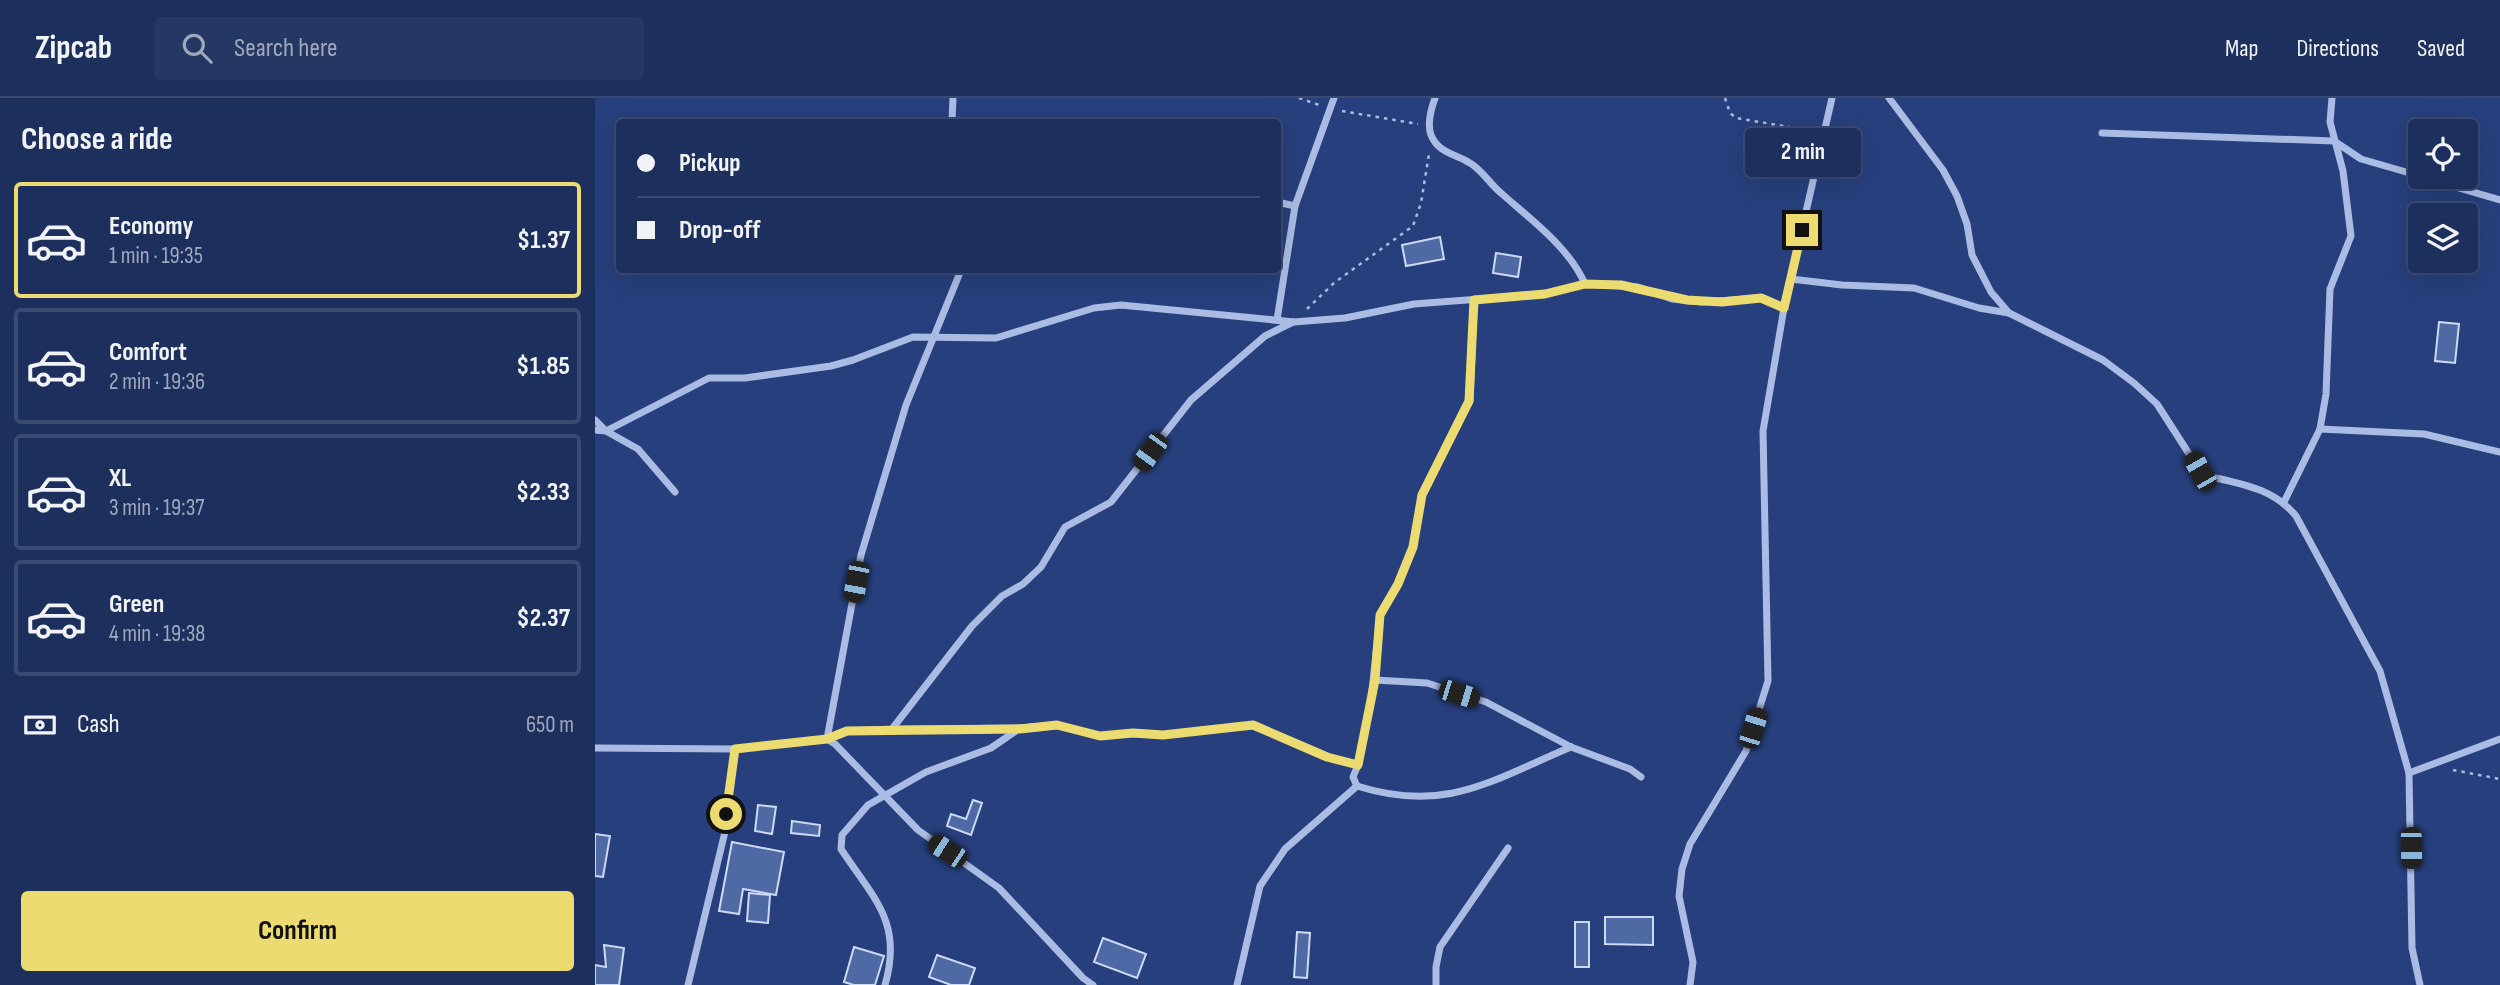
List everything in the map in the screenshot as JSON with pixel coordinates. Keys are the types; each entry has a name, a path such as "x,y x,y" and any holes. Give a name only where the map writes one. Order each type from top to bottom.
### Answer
{"street":[{"path":"952,119 953,98"},
{"path":"1277,320 1295,206 1334,98"},
{"path":"1435,98 1429,125 1432,137 1444,152 1471,163 1499,192 1537,222 1579,270 1585,284"},
{"path":"1690,985 1693,962 1679,897 1682,869 1690,844 1746,751 1768,681 1763,431 1784,308 1832,98"},
{"path":"1889,98 1943,170 1963,211 1977,267 1991,292 2009,313"},
{"path":"2284,502 2321,429 2326,394 2330,289 2349,246 2352,226 2343,171 2330,122 2332,98"},
{"path":"2102,133 2334,141 2361,159 2408,173"},
{"path":"2462,189 2500,200"},
{"path":"1281,203 1295,206"},
{"path":"827,739 862,555 906,405 960,273"},
{"path":"1791,279 1842,285 1914,288 1979,308 2009,313 2103,360 2134,383 2157,404 2200,471 2207,476 2266,491 2284,502 2296,516 2380,671 2409,773 2412,948 2420,985"},
{"path":"595,430 606,431 709,378 752,377 831,366 913,337 996,338 1094,308 1121,305 1294,322 1345,318 1389,307 1545,294 1585,284 1638,287 1672,299 1702,302 1761,298 1784,308"},
{"path":"1357,786 1353,778 1375,680 1380,615 1398,584 1413,547 1422,495 1469,401 1474,300"},
{"path":"892,729 972,626 1002,596 1023,584 1041,567 1065,527 1111,502 1191,400 1265,336 1294,322"},
{"path":"595,420 606,431 638,449 675,492"},
{"path":"2321,429 2424,434 2500,452"},
{"path":"1375,680 1427,683 1486,702 1571,747 1630,769 1641,777"},
{"path":"595,748 735,749 827,739 847,731 892,729 1020,729 1057,725 1100,736 1133,733 1163,735 1253,725 1327,757 1358,765"},
{"path":"885,985 892,951 887,923 841,849 840,843 847,827 863,809 926,772 991,748 1020,729"},
{"path":"827,739 927,838 999,888 1083,978 1093,985"},
{"path":"2409,773 2500,739"},
{"path":"1357,786 1412,798 1470,791 1571,747"},
{"path":"688,985 724,836 735,749"},
{"path":"1237,985 1260,886 1285,849 1357,786"},
{"path":"1436,985 1440,947 1508,848"}],"path":[{"path":"1299,98 1329,108 1429,125"},
{"path":"1724,98 1730,113 1737,118 1825,133"},
{"path":"1294,322 1334,283 1413,226 1420,204 1432,137"},
{"path":"2433,766 2500,779"}],"building":[{"path":"1440,237 1444,259 1406,266 1402,245"},
{"path":"1496,253 1521,257 1518,277 1493,273"},
{"path":"2439,322 2459,324 2455,363 2435,361"},
{"path":"973,800 982,803 971,835 947,826 951,814 966,819"},
{"path":"758,805 776,807 772,834 755,831"},
{"path":"792,821 820,825 819,836 791,833"},
{"path":"595,834 610,836 603,877 595,876"},
{"path":"732,842 784,852 776,895 743,889 739,914 719,911"},
{"path":"749,893 770,895 768,923 747,921"},
{"path":"1605,917 1653,917 1653,945 1605,944"},
{"path":"1575,922 1589,922 1589,967 1575,967"},
{"path":"1297,932 1310,933 1307,978 1294,977"},
{"path":"1103,938 1146,954 1137,978 1094,962"},
{"path":"604,945 624,948 619,985 595,985 595,965 606,967"},
{"path":"854,947 884,956 875,985 844,982"},
{"path":"937,955 975,968 969,985 951,985 929,977"}],"route":[{"path":"726,814 735,749 827,739 847,731 1020,729 1057,725 1100,736 1133,733 1163,735 1253,725 1327,757 1358,765 1375,680 1380,615 1398,584 1413,547 1422,495 1469,401 1474,300 1545,294 1585,284 1638,287 1672,299 1702,302 1761,298 1784,308 1802,230"}]}
